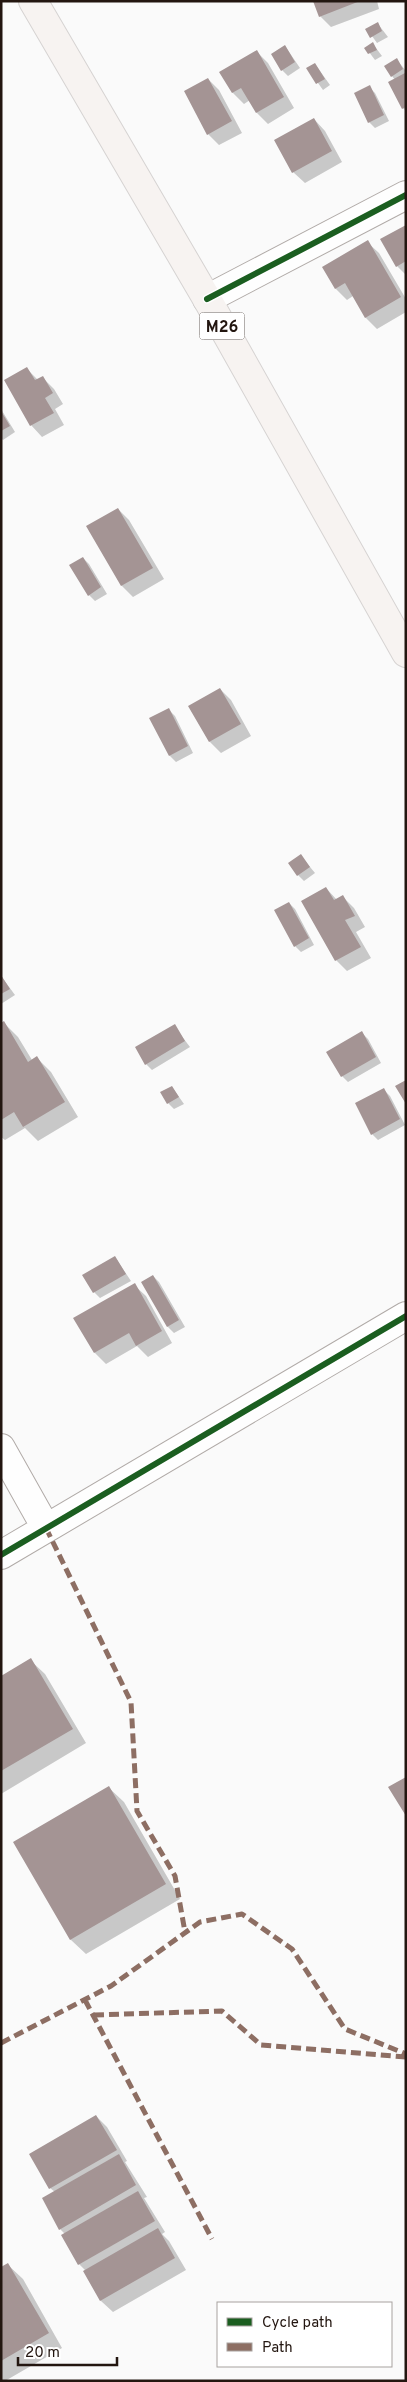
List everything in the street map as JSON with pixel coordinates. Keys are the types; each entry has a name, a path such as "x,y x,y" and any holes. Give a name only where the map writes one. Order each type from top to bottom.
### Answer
{"main road":[{"name":"M26","path":"33,1 207,299 406,653"}],"street":[{"path":"207,299 406,195"},
{"path":"1,1555 406,1316"},
{"path":"1,1448 46,1528"}],"building":[{"path":"313,1 360,1 319,17"},
{"path":"378,22 382,31 370,38 365,29"},
{"path":"373,42 377,50 368,54 364,48"},
{"path":"285,45 295,62 281,71 271,54"},
{"path":"257,50 284,97 256,113 241,88 232,93 219,72"},
{"path":"397,58 403,69 391,77 384,66"},
{"path":"315,63 325,79 316,84 306,68"},
{"path":"405,73 406,107 402,109 388,82"},
{"path":"208,78 232,121 207,135 184,91"},
{"path":"370,85 384,115 368,123 354,93"},
{"path":"314,118 332,151 292,173 274,140"},
{"path":"406,225 406,261 396,267 380,239"},
{"path":"368,240 401,297 365,318 345,283 335,289 322,267"},
{"path":"27,367 35,380 43,376 53,393 45,398 54,413 30,426 4,380"},
{"path":"1,411 10,426 1,431"},
{"path":"118,508 153,568 121,586 86,526"},
{"path":"83,557 101,587 88,596 69,565"},
{"path":"220,688 241,724 209,742 188,706"},
{"path":"169,708 188,746 169,756 149,718"},
{"path":"301,854 310,867 297,876 288,863"},
{"path":"326,887 334,900 343,895 355,916 345,920 361,947 335,961 301,901"},
{"path":"289,902 309,938 294,947 274,910"},
{"path":"1,975 10,989 1,994"},
{"path":"4,1021 28,1062 37,1056 65,1102 23,1127 14,1112 1,1120 1,1023"},
{"path":"175,1024 185,1041 145,1065 135,1047"},
{"path":"362,1031 376,1057 341,1077 326,1052"},
{"path":"406,1080 406,1104 395,1086"},
{"path":"172,1086 179,1097 167,1104 160,1092"},
{"path":"384,1088 400,1119 371,1135 355,1103"},
{"path":"115,1256 126,1274 93,1293 82,1275"},
{"path":"153,1275 179,1320 167,1327 141,1282"},
{"path":"135,1283 162,1331 136,1346 129,1333 94,1353 73,1318"},
{"path":"31,1658 73,1729 1,1771 1,1676"},
{"path":"406,1777 406,1816 388,1787"},
{"path":"109,1786 166,1884 70,1940 13,1842"},
{"path":"96,2115 117,2150 49,2189 29,2154"},
{"path":"119,2154 136,2185 59,2230 42,2198"},
{"path":"138,2191 155,2221 78,2265 61,2235"},
{"path":"158,2228 175,2258 100,2301 83,2271"},
{"path":"8,2263 49,2333 1,2361 1,2267"}],"marked path":[{"path":"46,1528 131,1702 137,1811 175,1876 185,1932"},
{"path":"1,2043 111,1986 200,1922 242,1914 292,1949 345,2029 406,2054"},
{"path":"85,2000 212,2239"},
{"path":"94,2015 222,2011 261,2045 406,2057"}],"cycle path":[{"path":"207,299 406,195"},
{"path":"1,1555 406,1316"}]}
